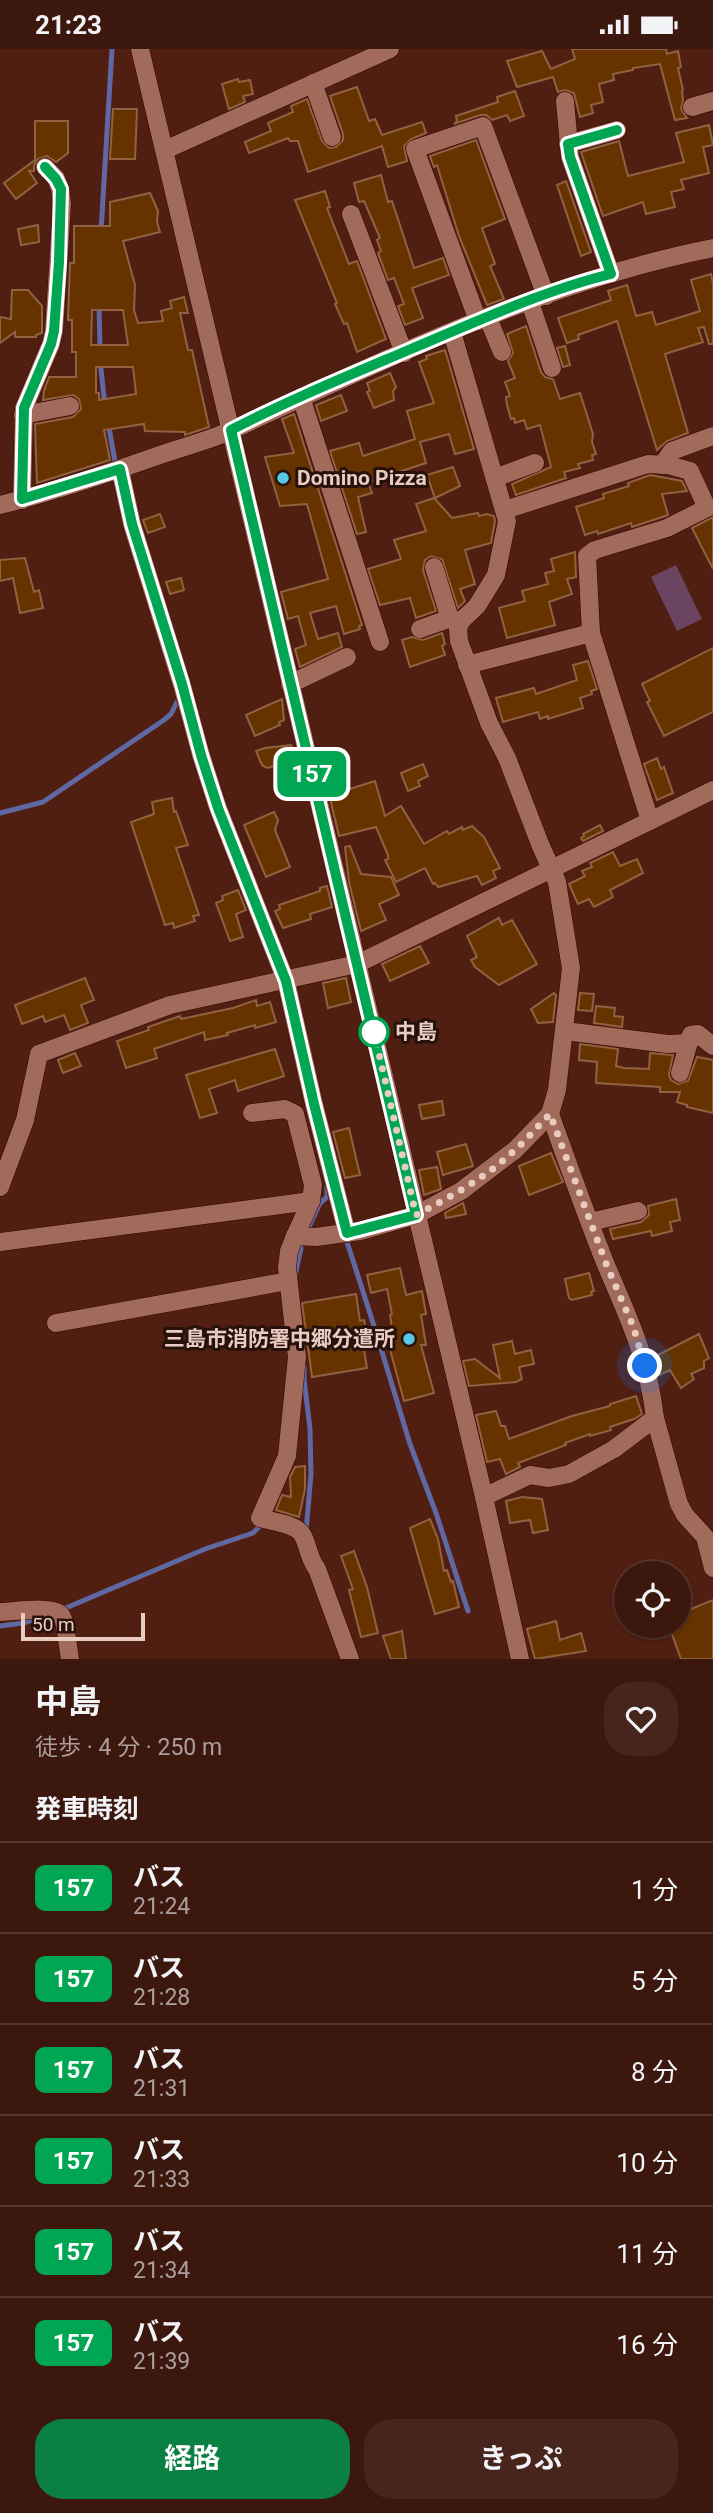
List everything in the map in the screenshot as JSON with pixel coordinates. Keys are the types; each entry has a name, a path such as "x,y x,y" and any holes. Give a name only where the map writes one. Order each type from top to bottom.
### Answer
{"street":[{"path":"140,49 484,1497 520,1659"},
{"path":"165,150 390,49"},
{"path":"313,83 332,137"},
{"path":"565,101 570,157 611,274"},
{"path":"692,107 713,101"},
{"path":"502,352 483,320 415,149 483,126 538,299 552,368"},
{"path":"568,144 617,130"},
{"path":"22,499 23,415 54,331 62,204 61,189 45,167"},
{"path":"351,214 404,353"},
{"path":"0,505 120,469 231,430 452,332 538,299 611,274 713,248"},
{"path":"419,629 455,620 477,606 496,575 507,520 452,332"},
{"path":"301,397 380,642"},
{"path":"23,415 70,406"},
{"path":"662,465 672,451 713,436"},
{"path":"495,478 535,463"},
{"path":"505,510 648,464 690,471 708,508 667,528 595,550 587,557 591,633 650,821"},
{"path":"120,469 132,524 218,808 286,981 322,1187 289,1251 288,1281 298,1357 287,1456 260,1518 288,1525 303,1535 308,1556 317,1569 351,1659"},
{"path":"295,1236 316,1237 347,1233 416,1215 461,1191 515,1150 550,1114 558,1090 571,968 558,882 540,844 507,758 489,723 459,641 455,620 434,567"},
{"path":"467,665 591,633"},
{"path":"290,684 348,657"},
{"path":"0,1187 25,1120 39,1055 170,1005 358,964 713,790"},
{"path":"565,1031 668,1044 689,1043"},
{"path":"680,1073 691,1035 698,1034 713,1046"},
{"path":"252,1113 285,1109 295,1114 322,1187 347,1233"},
{"path":"550,1114 590,1222 633,1326 651,1387 655,1418 680,1504 685,1515 705,1537 713,1568"},
{"path":"0,1242 322,1187"},
{"path":"590,1222 638,1211"},
{"path":"56,1323 288,1281"},
{"path":"484,1497 530,1475 549,1478 569,1475 614,1449 655,1418"},
{"path":"0,1612 49,1609 59,1612 63,1619 70,1659"}],"shaded area":[{"path":"676,565 702,619 677,631 651,577"}],"building":[{"path":"572,49 666,49 667,54 678,51 681,67 678,68 683,90 681,109 687,118 675,120 660,64 613,74 614,80 599,84 603,102 591,105 593,113 580,117 574,93 565,90 558,92 553,77 517,87 507,61 542,51 551,69 575,59"},
{"path":"238,79 239,82 250,80 253,94 243,96 245,102 229,109 222,84"},
{"path":"357,87 369,121 375,119 382,135 422,122 426,133 411,139 404,146 407,161 388,167 382,146 308,172 298,141 290,141 288,138 249,153 245,142 271,131 268,123 293,112 291,106 307,99 322,141 329,148 336,147 343,140 343,134 330,96"},
{"path":"515,91 524,116 510,121 507,115 492,120 486,115 480,115 454,124 457,121 456,116 498,102 497,97"},
{"path":"113,109 137,109 135,159 110,159"},
{"path":"35,121 68,121 68,153 56,162 47,156 38,159 34,171 29,171 37,183 16,199 4,183 35,160"},
{"path":"709,125 713,145 703,147 709,173 681,180 684,189 671,192 675,207 646,214 643,202 603,216 581,152 619,141 628,176 684,162 676,133"},
{"path":"476,140 505,219 482,228 495,264 490,266 504,299 487,305 459,236 437,165 434,167 430,156"},
{"path":"381,175 388,202 392,201 414,268 443,258 449,275 412,288 423,318 405,325 398,306 404,304 394,278 388,280 378,253 381,251 377,240 380,238 364,201 359,202 354,183"},
{"path":"566,181 591,252 581,256 557,185"},
{"path":"325,191 330,207 327,208 349,264 357,261 386,339 357,352 347,323 344,324 335,304 337,303 295,200"},
{"path":"150,193 158,211 160,232 123,241 135,285 134,310 138,323 163,321 161,311 172,308 170,301 184,297 188,313 180,313 188,350 192,350 209,427 185,435 185,432 145,431 144,424 104,430 110,460 37,483 35,424 73,417 81,409 79,399 73,395 43,400 49,377 76,377 76,352 72,352 72,320 68,320 70,263 74,263 74,226 110,226 110,202","holes":["92,310 123,310 128,345 91,345","96,367 133,367 136,394 99,400 99,393 96,393"]},
{"path":"38,225 39,242 21,245 18,229"},
{"path":"711,274 713,344 709,344 704,327 698,328 703,342 665,354 688,433 667,441 657,450 617,321 578,335 579,339 567,343 558,318 611,300 608,291 627,285 636,316 652,312 656,325 700,311 691,280"},
{"path":"12,290 28,290 42,306 42,333 36,337 15,337 15,332 0,343 0,317 11,319"},
{"path":"526,326 541,372 545,377 553,379 560,399 580,393 593,434 592,442 596,454 592,455 593,460 578,464 580,468 564,472 566,478 516,495 512,484 551,467 540,425 527,429 524,420 515,423 507,405 506,397 510,396 505,382 515,378 508,361 513,353 507,334"},
{"path":"565,346 570,365 563,367 557,348"},
{"path":"445,350 474,449 455,454 449,434 420,442 426,463 368,482 372,493 358,497 366,532 357,534 330,451 359,443 363,456 415,439 407,411 434,403 419,362 427,359 426,356"},
{"path":"390,373 396,387 393,391 394,400 374,408 367,392 370,391 367,383"},
{"path":"341,395 347,411 321,421 316,405"},
{"path":"294,414 362,625 359,626 360,629 344,634 336,606 310,613 318,639 338,633 342,647 300,667 295,649 306,645 298,616 288,619 281,592 328,579 307,504 280,506 265,457 294,453 282,419"},
{"path":"453,467 460,486 435,498 427,475"},
{"path":"650,475 682,481 687,491 662,494 668,515 632,527 631,523 598,534 597,531 585,535 576,507 604,498 603,494 629,486 628,483"},
{"path":"434,498 452,518 478,513 479,516 494,516 495,521 491,543 465,550 475,584 460,589 465,601 458,608 442,559 431,556 425,560 423,570 436,611 416,618 410,598 380,605 368,569 401,559 394,540 426,531 416,504"},
{"path":"160,514 165,527 148,533 143,520"},
{"path":"713,517 713,569 692,528"},
{"path":"575,552 576,577 567,579 572,594 549,602 555,625 507,638 499,608 525,601 522,591 548,584 545,573 554,571 551,559"},
{"path":"25,558 34,592 39,590 43,608 20,613 13,578 0,581 0,560"},
{"path":"181,578 184,590 170,594 166,582"},
{"path":"442,633 445,655 410,667 402,640 412,637 423,640"},
{"path":"713,648 713,712 664,736 647,702 650,701 642,684"},
{"path":"588,661 597,689 580,698 583,708 548,719 548,716 540,719 538,712 503,722 496,698 534,688 536,694 577,680 573,665"},
{"path":"282,699 284,720 279,722 280,725 255,736 246,715"},
{"path":"291,745 297,761 283,766 282,764 267,768 262,765 256,751 265,748"},
{"path":"657,758 661,769 664,767 673,793 657,800 644,764"},
{"path":"326,764 340,792 375,781 385,816 401,806 424,844 447,831 449,834 462,827 463,830 472,826 484,837 500,868 493,871 496,878 482,885 477,876 438,887 433,884 425,868 396,882 385,860 388,855 376,827 339,836 322,765"},
{"path":"423,764 428,776 418,781 420,786 408,791 401,773"},
{"path":"172,798 174,812 176,811 188,845 176,848 199,915 193,916 195,921 174,928 173,923 165,925 131,822 154,814 152,802"},
{"path":"274,812 278,820 275,830 290,867 266,877 244,825"},
{"path":"600,825 603,831 583,841 583,834"},
{"path":"350,846 361,874 391,877 399,895 379,904 386,920 361,931 349,882 345,847"},
{"path":"613,852 620,866 637,859 643,873 610,890 613,897 594,907 589,899 578,904 569,884 585,876 582,871 592,867 590,863"},
{"path":"327,886 332,907 310,914 311,919 283,928 275,911 280,909 279,905"},
{"path":"238,890 246,910 236,914 243,937 230,941 216,903 223,900 222,896"},
{"path":"499,918 502,925 512,920 537,964 499,985 475,967 471,960 477,957 467,936"},
{"path":"420,946 429,963 390,981 382,964"},
{"path":"85,978 94,1000 81,1005 88,1023 70,1030 64,1015 45,1022 43,1016 22,1024 15,1005"},
{"path":"346,978 351,1002 328,1008 323,983"},
{"path":"554,993 553,1022 538,1023 531,1009"},
{"path":"580,993 594,994 592,1011 578,1010"},
{"path":"256,1000 257,1006 270,1002 276,1022 255,1028 255,1025 205,1040 204,1032 154,1049 157,1058 126,1068 117,1041 180,1016 181,1019 233,1008"},
{"path":"596,1006 615,1008 614,1016 623,1017 622,1027 594,1023"},
{"path":"580,1044 618,1049 616,1066 624,1068 649,1069 650,1053 673,1055 669,1075 671,1080 678,1084 688,1081 697,1057 713,1060 713,1113 677,1102 680,1092 660,1092 660,1087 596,1083 597,1062 579,1060"},
{"path":"275,1049 284,1076 238,1091 235,1080 209,1089 217,1113 200,1118 186,1075"},
{"path":"75,1053 81,1066 63,1073 58,1060"},
{"path":"442,1101 444,1115 422,1119 419,1105"},
{"path":"349,1128 360,1175 345,1178 333,1132"},
{"path":"466,1144 473,1166 443,1175 437,1152"},
{"path":"551,1153 563,1182 529,1195 519,1166"},
{"path":"437,1167 441,1189 424,1195 419,1170"},
{"path":"676,1199 680,1220 670,1222 672,1231 652,1236 651,1231 613,1239 610,1229 641,1222 649,1215 648,1206"},
{"path":"463,1203 466,1214 446,1218 445,1213"},
{"path":"400,1268 406,1295 422,1291 426,1314 421,1315 426,1345 421,1345 434,1393 404,1401 389,1346 364,1350 367,1368 312,1377 302,1303 356,1294 360,1321 364,1320 366,1328 392,1328 387,1289 371,1293 367,1275"},
{"path":"589,1273 594,1291 591,1292 592,1295 572,1300 569,1298 565,1279"},
{"path":"699,1334 709,1358 704,1361 704,1368 691,1374 694,1379 681,1388 670,1370 659,1375 654,1357"},
{"path":"512,1341 515,1354 531,1350 534,1364 519,1367 522,1379 516,1382 469,1386 463,1361 475,1359 500,1378 493,1345"},
{"path":"636,1396 642,1414 610,1427 611,1430 565,1443 566,1445 518,1463 520,1467 506,1474 500,1459 487,1462 476,1415 496,1411 509,1439"},
{"path":"305,1466 305,1489 299,1517 276,1510 282,1495 291,1497 290,1477 295,1467"},
{"path":"522,1497 542,1499 548,1530 533,1533 530,1520 510,1523 506,1501"},
{"path":"430,1519 438,1539 444,1571 447,1570 451,1582 453,1581 459,1607 435,1614 410,1528"},
{"path":"354,1551 367,1587 378,1633 361,1637 349,1590 353,1589 341,1556"},
{"path":"713,1600 713,1659 681,1659 673,1638 691,1638 691,1609"},
{"path":"556,1621 560,1640 581,1633 586,1651 535,1659 527,1629"},
{"path":"402,1631 406,1659 391,1659 383,1636"}],"waterway":[{"path":"101,231 112,49"},
{"path":"99,304 100,350"},
{"path":"100,360 105,406"},
{"path":"108,422 115,462"},
{"path":"0,813 43,802 164,720 171,714 179,698"},
{"path":"308,1229 320,1203 327,1197 327,1187"},
{"path":"347,1242 376,1332"},
{"path":"295,1276 301,1248"},
{"path":"379,1342 410,1444 468,1611"},
{"path":"301,1387 304,1366"},
{"path":"304,1379 310,1429 311,1474 306,1532"},
{"path":"61,1610 205,1549 253,1533 263,1523"},
{"path":"0,1626 42,1617"}],"bus line":[{"name":"157","path":"45,167 61,189 59,262 51,344 24,408 22,499 120,469 132,524 218,808 286,981 347,1233 416,1215 231,430 268,411 452,332 611,274 570,157 568,144 617,130"}],"place":[{"name":"Domino Pizza","path":"283,478"},
{"name":"中島","path":"374,1032"},
{"name":"三島市消防署中郷分遣所","path":"409,1339"}],"route":[{"path":"374,1032 416,1215 488,1173 550,1114 607,1266 624,1301 645,1366"}]}
